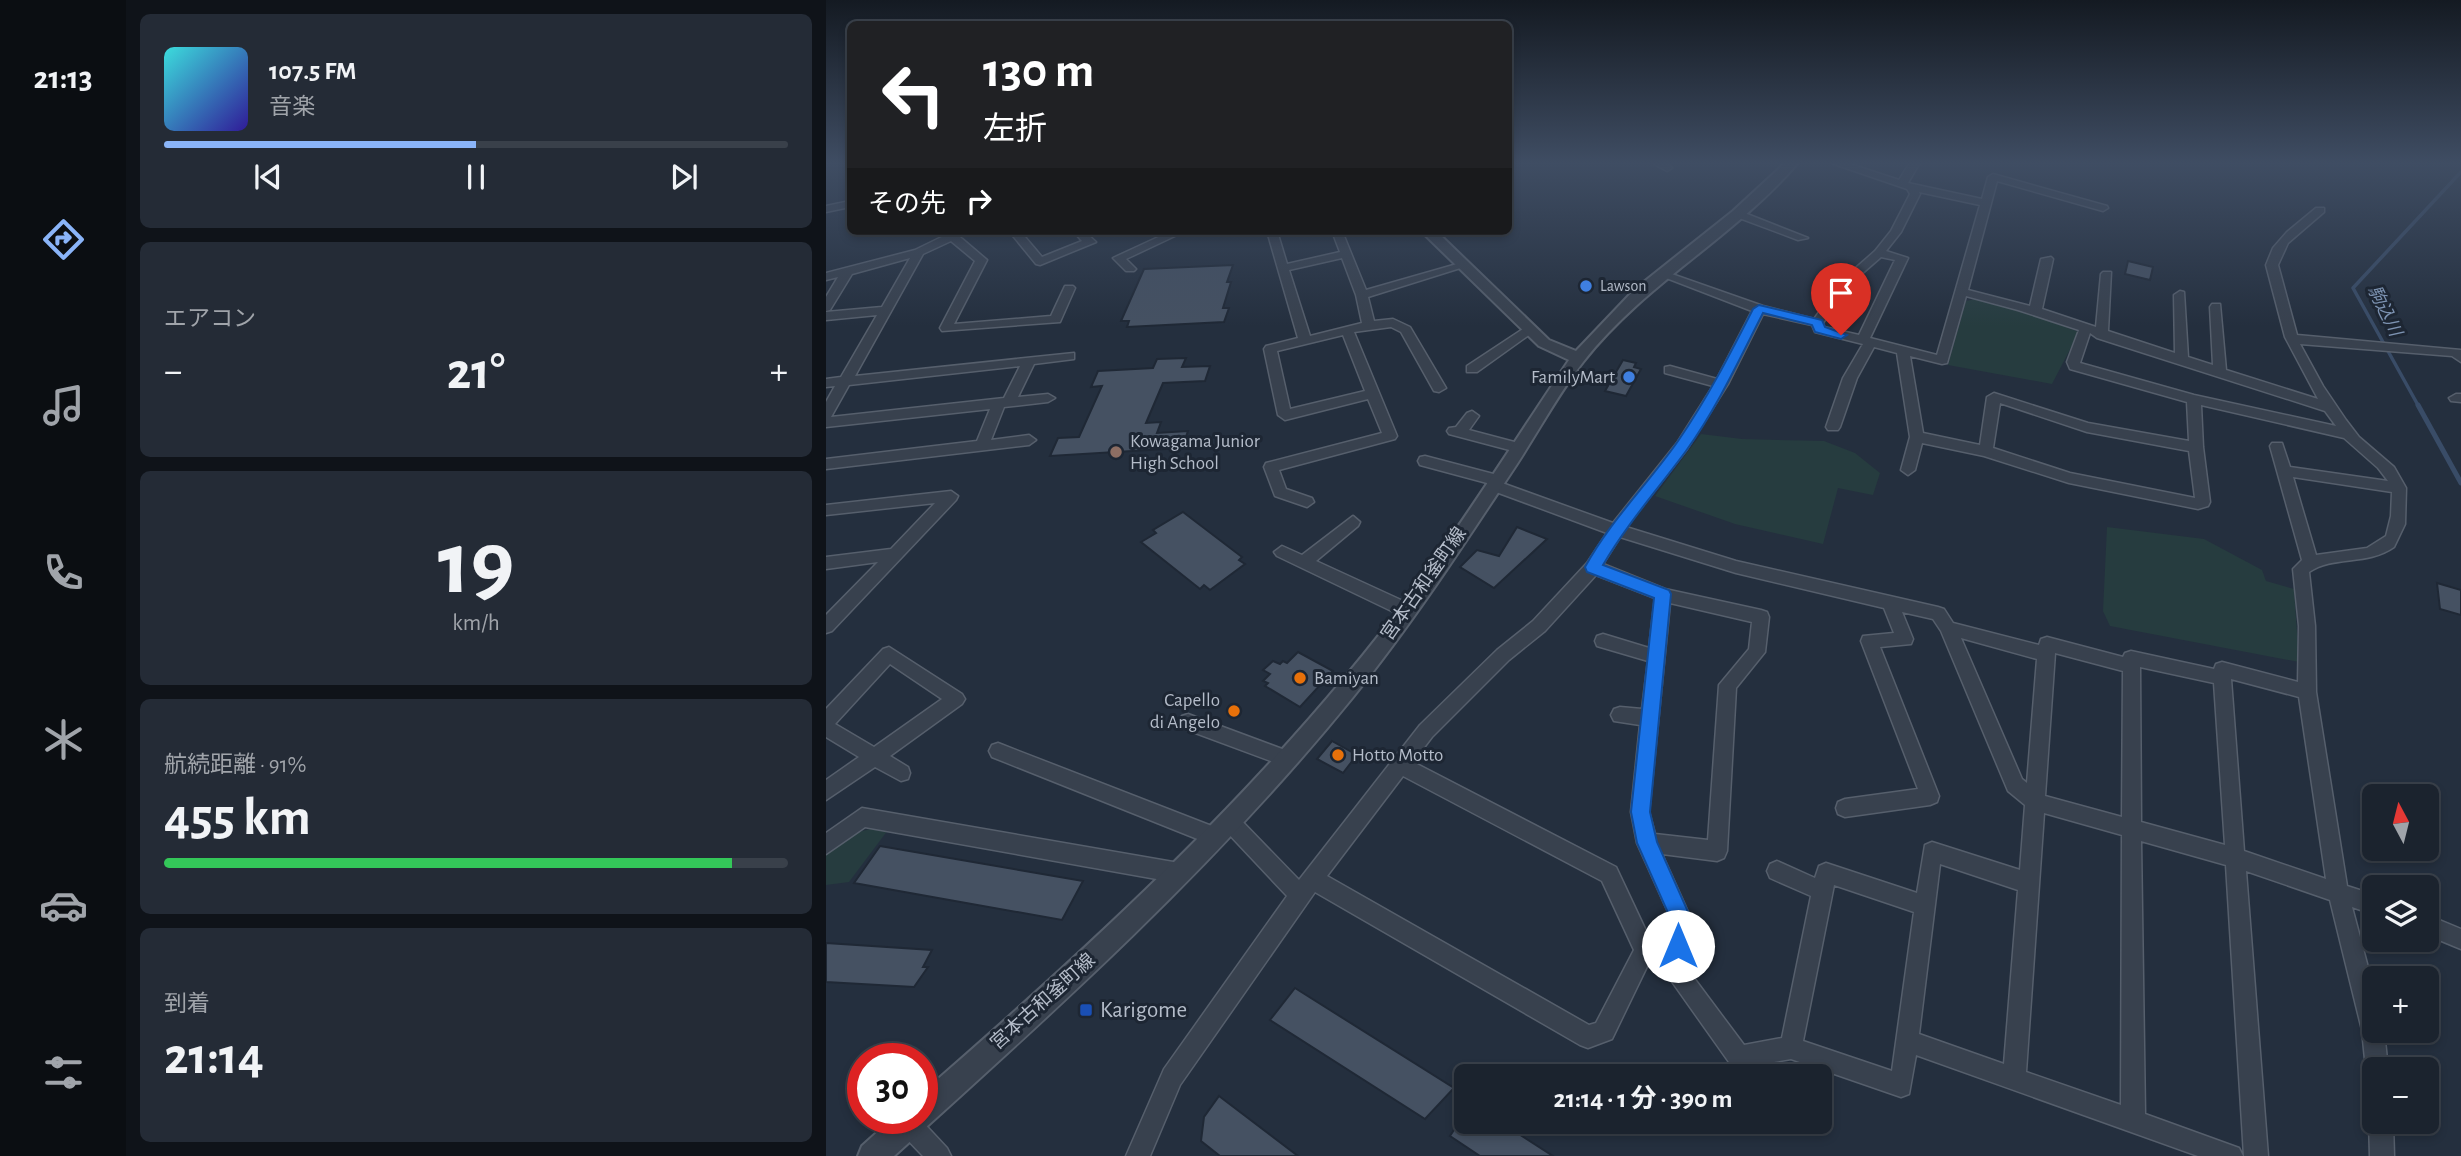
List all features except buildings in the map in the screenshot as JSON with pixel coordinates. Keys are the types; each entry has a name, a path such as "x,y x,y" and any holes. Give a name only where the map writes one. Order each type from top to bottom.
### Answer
{"street":[{"name":"宮本古和釜町線","path":"938,1098 1047,1002 1223,830 1287,759 1408,611 1578,358 1640,292 1733,218"},
{"path":"1748,218 1801,238"},
{"path":"1817,323 1846,282 1880,253 1903,218"},
{"path":"1817,323 1819,329 1942,360 1982,218"},
{"path":"2310,218 2278,247 2273,256 2272,265 2292,339 2348,434 2391,473 2399,488 2396,534 2390,542 2370,553 2310,560 2301,569 2307,626 2307,692 2339,890 2373,1030 2376,1057"},
{"path":"826,276 919,252 952,235"},
{"path":"960,235 981,260 946,327 1056,319 1069,288"},
{"path":"1017,235 1040,262 1090,242 1082,235"},
{"path":"1130,269 1119,258 1167,235"},
{"path":"1273,235 1305,341"},
{"path":"1339,235 1362,295 1368,325"},
{"path":"1434,235 1551,348 1578,358"},
{"path":"826,414 919,252"},
{"path":"1833,428 1850,378 1902,258 1880,253"},
{"path":"1283,268 1346,254"},
{"path":"2035,312 2047,259"},
{"path":"1362,295 1464,265"},
{"path":"826,307 848,270"},
{"path":"1662,274 1759,309 1817,323"},
{"path":"2101,335 2107,274"},
{"path":"1963,292 2035,312 2333,410"},
{"path":"2180,295 2182,360"},
{"path":"2217,307 2220,373"},
{"path":"1138,1156 1172,1077 1306,887 1426,731 1503,655 1539,626 1593,567 1616,530 1682,446 1721,384 1759,309"},
{"path":"826,316 886,310"},
{"path":"1370,394 1284,415 1270,349 1368,325 1393,323 1406,330 1439,388"},
{"path":"1472,369 1529,329"},
{"path":"2085,330 2073,362 2075,366 2194,398 2348,434"},
{"path":"1307,502 1280,492 1272,467 1390,436 1370,394 1347,331"},
{"path":"2292,339 2456,352 2461,358"},
{"path":"1903,351 1917,437 1908,470"},
{"path":"826,383 1070,356"},
{"path":"982,445 1029,361"},
{"path":"1670,370 1721,384"},
{"path":"1986,451 1994,397 2087,427 2196,447"},
{"path":"826,422 1048,398"},
{"path":"1917,437 1986,451 2069,478 2198,504 2203,502 2196,447 2194,398"},
{"path":"1472,416 1457,432 1517,447"},
{"path":"826,464 1029,440"},
{"path":"2277,446 2310,560"},
{"path":"1425,461 1494,482 1616,530 1736,567 1938,614 1948,628 2015,785 2036,802 2233,857 2362,900"},
{"path":"2284,471 2399,488"},
{"path":"826,510 951,496 829,621"},
{"path":"1304,562 1353,522"},
{"path":"1282,552 1408,611"},
{"path":"826,563 896,554"},
{"path":"1593,567 1663,594 1761,617 1757,652 1728,685 1717,851 1647,843"},
{"path":"1663,594 1640,812 1647,843 1683,923 1674,969 1739,1057 1791,1048 1901,1086 1933,852 2028,883"},
{"path":"1845,808 1930,796 1869,640 1905,639 1890,603"},
{"path":"1948,628 2046,654"},
{"path":"1603,641 1656,657"},
{"path":"2014,1079 2047,644 2130,666"},
{"path":"826,720 889,654 956,699 826,791"},
{"path":"2133,1121 2131,658 2223,678"},
{"path":"2256,1156 2233,857 2222,668 2307,692"},
{"path":"1620,715 1651,718"},
{"path":"1188,722 1287,759"},
{"path":"826,728 901,774"},
{"path":"998,751 1223,830 1306,887 1588,1037 1604,1031 1645,950 1609,874 1399,765"},
{"path":"826,845 862,817 1179,873"},
{"path":"1777,871 1822,891"},
{"path":"1791,1048 1826,873 1925,906"},
{"path":"2439,930 2461,939"},
{"path":"1908,1041 2231,1156"},
{"name":"宮本古和釜町線","path":"872,1156 897,1134"},
{"path":"925,1134 939,1156"},
{"path":"2381,1134 2382,1156"}],"green space":[{"path":"1975,299 2022,311 2079,332 2052,384 1948,365 1966,301"},
{"path":"1701,434 1742,439 1824,441 1855,453 1880,473 1873,495 1838,488 1823,544 1735,524 1655,496"},
{"path":"2107,527 2204,539 2262,570 2266,581 2294,589 2299,662 2110,626 2103,611"},
{"path":"870,829 888,830 849,882 826,885 826,852 848,835"}],"waterway":[{"name":"駒込川","path":"2418,218 2353,288 2419,407"},
{"name":"駒込川","path":"2418,405 2461,483"}],"place":[{"name":"Lawson","path":"1586,286"},
{"name":"FamilyMart","path":"1629,377"},
{"name":"Kowagama Junior High School","path":"1116,452"},
{"name":"Bamiyan","path":"1300,678"},
{"name":"Capello di Angelo","path":"1234,711"},
{"name":"Hotto Motto","path":"1338,755"},
{"name":"Karigome","path":"1086,1010"}],"route":[{"path":"1678,946 1683,923 1647,843 1640,812 1663,594 1593,567 1616,530 1682,446 1721,384 1759,309 1817,323 1819,329 1841,335"}]}
